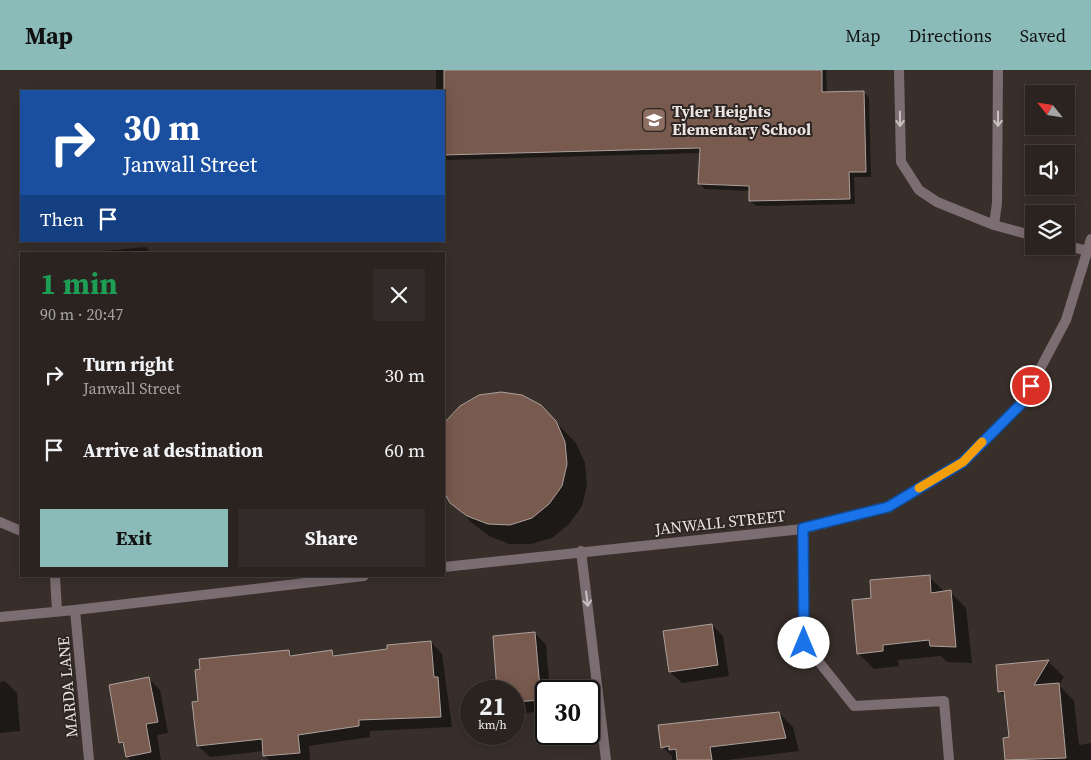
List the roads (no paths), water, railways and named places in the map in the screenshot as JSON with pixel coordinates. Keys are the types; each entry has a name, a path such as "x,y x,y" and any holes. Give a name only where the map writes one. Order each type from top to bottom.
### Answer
{"street":[{"path":"899,70 901,162 919,190 937,202 994,225 1025,234"},
{"path":"994,225 997,203 998,70"},
{"name":"JANWALL STREET","path":"445,567 803,528 888,507 963,462 1022,403 1066,320 1091,239"},
{"path":"1075,247 1088,251"},
{"path":"0,522 20,531"},
{"path":"803,528 804,643 854,706 944,701 949,760"},
{"path":"581,551 606,760"},
{"path":"55,577 57,612"},
{"path":"0,617 356,577"},
{"name":"MARDA LANE","path":"75,610 90,760"}],"place":[{"name":"Tyler Heights Elementary School","path":"654,120"}]}
